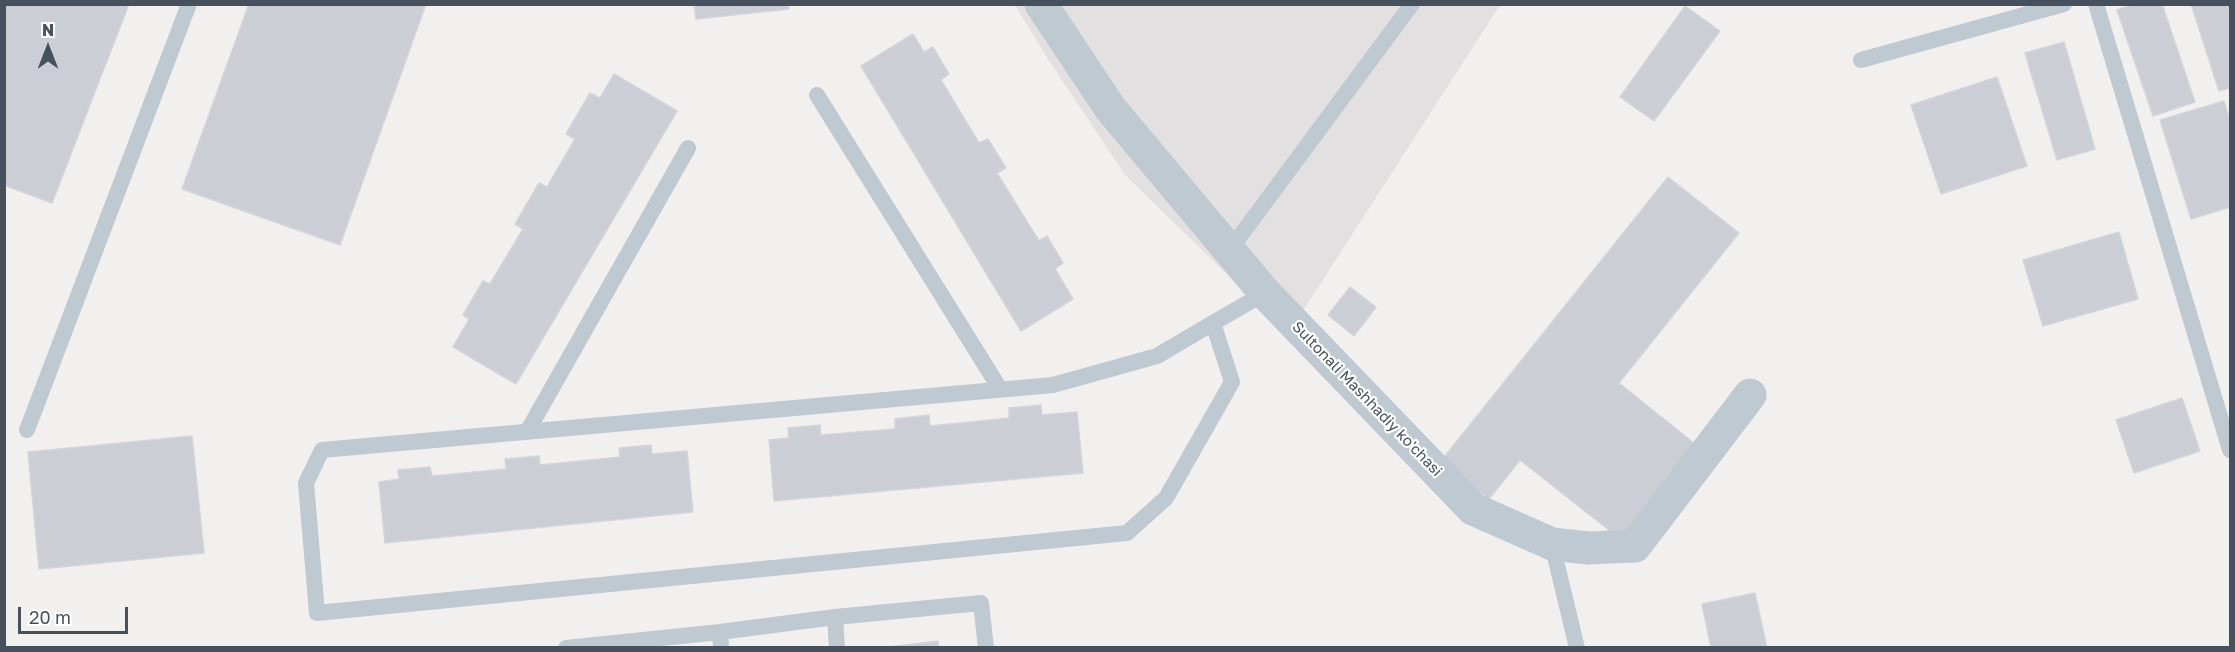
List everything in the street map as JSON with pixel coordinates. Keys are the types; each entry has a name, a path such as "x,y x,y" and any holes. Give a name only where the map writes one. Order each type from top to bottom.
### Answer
{"street":[{"name":"Sultonali Mashhadiy ko'chasi","path":"1041,4 1110,108 1265,293 1473,509 1552,544 1588,548 1635,546 1750,395"}],"lane":[{"path":"27,430 189,4"},
{"path":"1229,250 1412,4"},
{"path":"1862,60 2064,4"},
{"path":"2096,4 2230,450"},
{"path":"818,95 1000,390"},
{"path":"527,432 688,148"},
{"path":"1214,323 1232,382 1166,498 1127,533 317,613 306,483 322,450 1053,385 1157,356 1265,293"},
{"path":"1552,544 1577,648"},
{"path":"566,648 720,640 835,616 981,603 986,648"},
{"path":"835,616 837,648"}],"shaded area":[{"path":"1015,5 1500,5 1288,334 1125,175"}],"building":[{"path":"4,4 129,4 52,203 4,185"},
{"path":"249,4 426,4 340,245 182,189"},
{"path":"694,4 788,4 789,9 696,19"},
{"path":"2134,4 2162,4 2195,102 2153,116 2117,10"},
{"path":"2191,4 2230,4 2230,88 2219,91"},
{"path":"1685,6 1720,31 1654,121 1620,97"},
{"path":"913,34 924,52 933,47 949,74 941,80 979,143 988,139 1006,168 997,173 1039,241 1047,236 1063,263 1055,269 1073,299 1021,331 861,66"},
{"path":"2064,42 2095,149 2057,160 2025,53"},
{"path":"614,74 677,111 516,384 453,347 469,319 463,315 483,281 490,284 523,229 515,224 539,183 547,187 575,139 566,134 590,93 600,98"},
{"path":"1997,77 2027,166 1941,194 1911,105"},
{"path":"2224,101 2230,121 2230,207 2191,219 2160,120"},
{"path":"1668,177 1739,233 1619,383 1700,448 1624,542 1520,460 1489,499 1441,461"},
{"path":"2119,232 2138,299 2043,326 2023,260"},
{"path":"1350,287 1376,307 1354,336 1328,315"},
{"path":"2182,398 2200,451 2134,473 2116,420"},
{"path":"1041,405 1042,415 1077,412 1083,473 774,501 769,440 789,438 788,428 820,425 821,435 895,429 895,419 929,415 930,426 1009,418 1009,408"},
{"path":"192,436 204,553 39,569 28,452"},
{"path":"651,445 652,454 687,451 693,512 385,543 379,482 399,479 398,470 430,467 432,476 506,469 505,459 539,456 540,465 620,457 619,448"},
{"path":"1755,593 1767,648 1711,648 1702,604"},
{"path":"938,641 939,648 880,648"}]}
